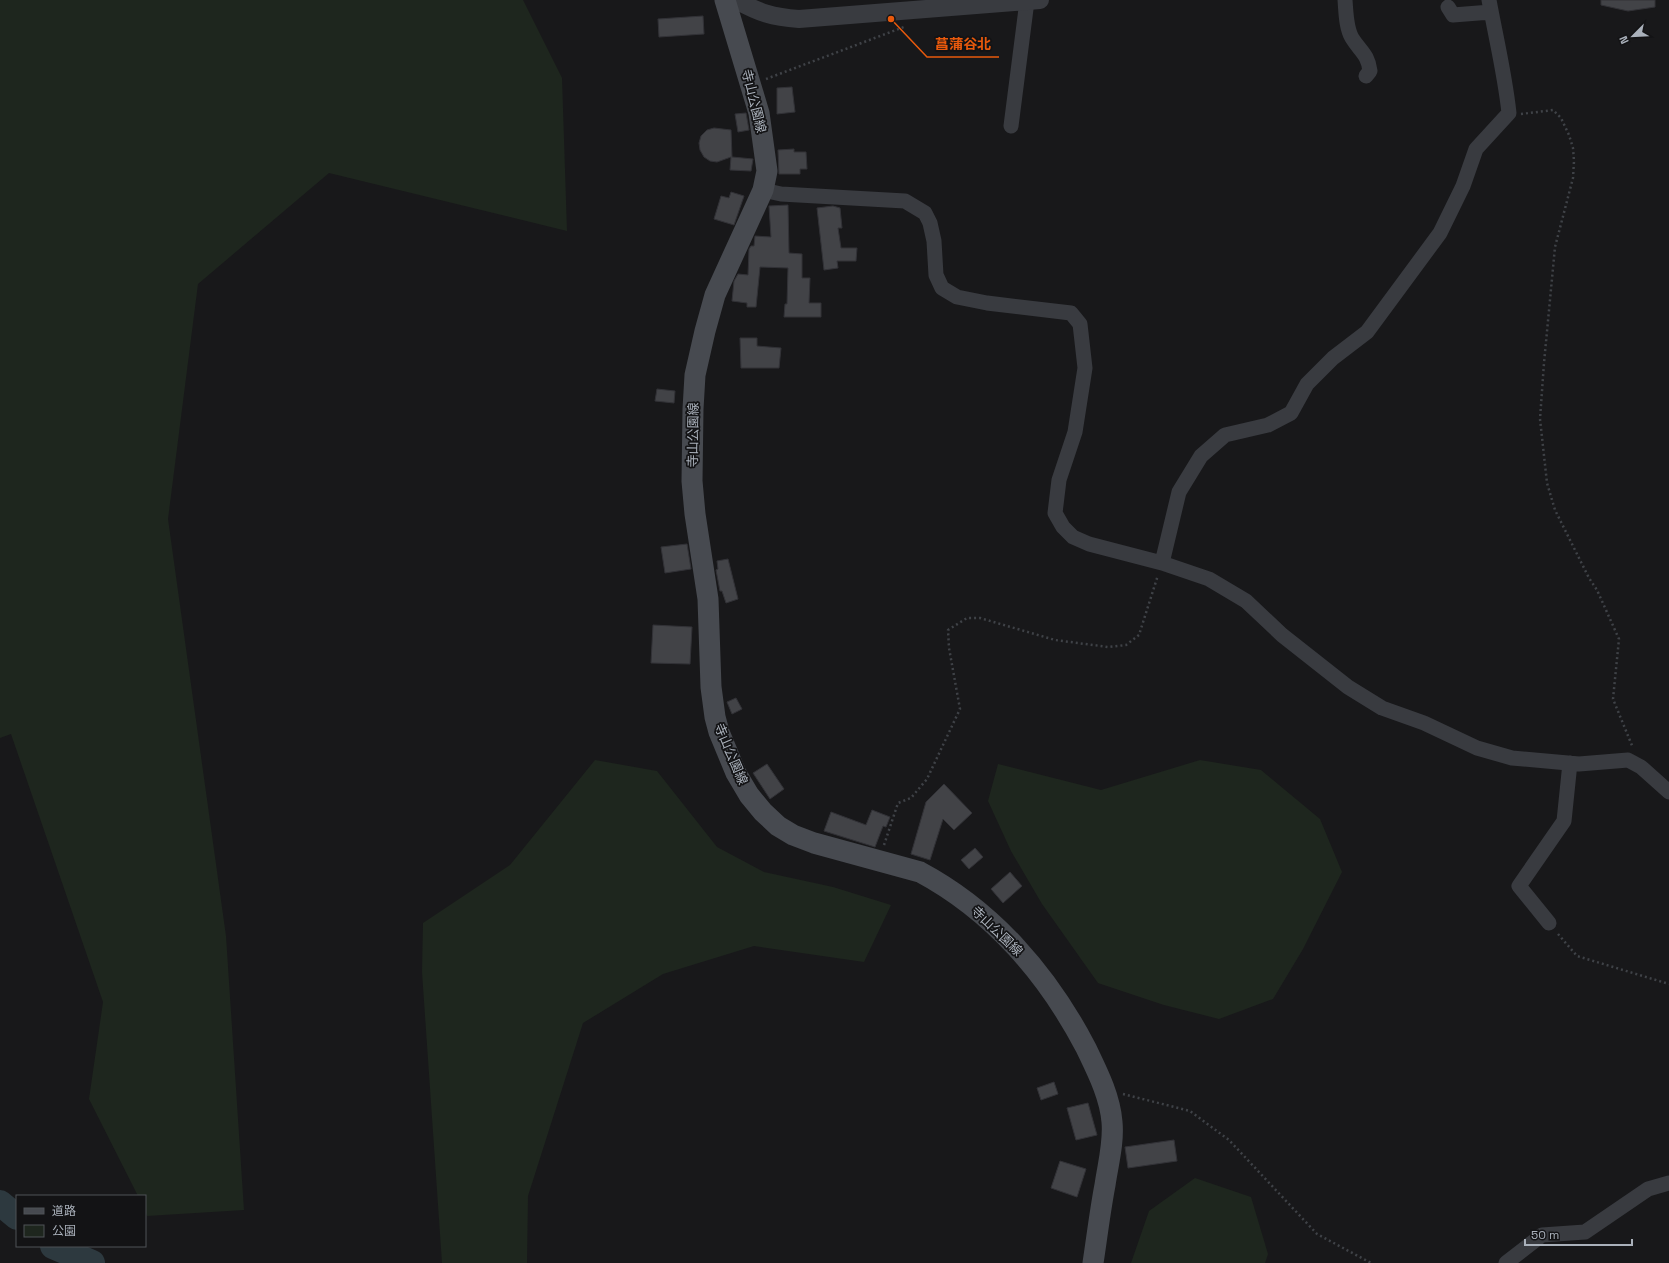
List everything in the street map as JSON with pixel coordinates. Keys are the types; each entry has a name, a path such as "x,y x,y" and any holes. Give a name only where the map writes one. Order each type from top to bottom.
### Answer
{"main road":[{"name":"寺山公園線","path":"725,0 760,114 766,171 763,190 715,296 695,375 692,481 695,514 708,599 711,687 719,732 739,778 749,795 763,812 778,826 793,835 814,843 920,872 936,881 981,913 1013,942 1054,992 1074,1025 1105,1090 1112,1122 1110,1158 1093,1263"}],"street":[{"path":"736,0 774,17 799,19 1034,0 1012,126"},
{"path":"1345,0 1351,37 1369,59 1370,71 1366,76"},
{"path":"1162,563 1179,492 1201,456 1225,435 1268,425 1291,413 1307,384 1333,358 1367,332 1440,233 1463,186 1476,149 1509,113 1505,77 1490,6 1453,15 1448,7"},
{"path":"763,190 781,194 905,201 925,213 930,223 934,241 936,275 942,288 957,297 987,303 1071,313 1080,324 1085,368 1075,432 1059,480 1055,513 1062,527 1073,537 1114,551 1162,563 1209,579 1246,601 1282,635 1348,687 1382,708 1424,723 1477,748 1512,758 1570,763 1628,760 1641,767 1669,792"},
{"path":"1549,923 1519,886 1564,821 1570,763"},
{"path":"1506,1263 1542,1235 1585,1232 1648,1189 1669,1183"}],"path":[{"path":"764,80 907,26"},
{"path":"1509,113 1525,115 1533,112 1553,110 1561,118 1573,148 1573,178 1555,247 1544,370 1540,419 1546,476 1549,495 1555,510 1589,578 1597,590 1619,639 1613,699 1641,767"},
{"path":"879,862 898,803 911,798 927,779 960,709 949,648 948,630 967,618 980,618 1055,640 1108,647 1126,645 1139,636 1162,563"},
{"path":"1549,923 1577,956 1669,984"},
{"path":"1105,1090 1190,1111 1229,1140 1317,1234 1371,1263"}],"green space":[{"path":"0,0 523,0 562,78 567,231 329,173 198,284 168,519 226,936 244,1210 147,1216 146,1195 137,1195 89,1099 103,1002 11,734 0,738"},
{"path":"595,760 657,771 717,847 764,872 833,887 891,905 864,962 754,946 663,974 583,1023 528,1196 527,1263 442,1263 422,972 423,923 510,865"},
{"path":"1200,760 1261,770 1320,819 1342,872 1303,949 1273,999 1219,1019 1164,1005 1098,983 1042,904 1011,851 988,801 998,764 1101,790"},
{"path":"1195,1178 1251,1197 1268,1254 1265,1263 1131,1263 1149,1211"}],"building":[{"path":"1601,0 1655,0 1655,7 1628,11 1601,5"},
{"path":"703,16 704,34 659,37 658,19"},
{"path":"792,87 795,112 777,114 777,88"},
{"path":"746,113 749,130 738,132 735,114"},
{"path":"714,128 731,130 732,157 753,159 751,171 730,170 731,157 717,162 710,161 704,157 700,150 699,143 701,136 707,130"},
{"path":"794,149 794,152 806,152 807,169 800,169 800,174 779,174 778,150"},
{"path":"731,192 744,196 734,225 714,219 721,196 729,198"},
{"path":"788,205 789,253 802,254 802,278 810,278 809,303 821,303 821,317 784,317 785,304 787,304 788,268 760,267 756,307 747,307 747,303 732,301 734,281 738,274 748,275 749,249 751,246 754,246 755,236 771,237 769,206"},
{"path":"833,206 840,208 842,228 838,228 841,248 857,248 856,261 837,261 838,268 824,270 817,208"},
{"path":"740,338 757,338 757,346 781,348 779,368 741,368"},
{"path":"657,389 675,391 674,403 655,401"},
{"path":"687,544 691,569 665,573 661,547"},
{"path":"728,559 738,599 726,603 722,591 720,591 716,570 718,569 717,561"},
{"path":"653,625 692,627 690,664 651,663"},
{"path":"736,698 742,709 732,714 727,702"},
{"path":"767,764 784,789 770,799 753,773"},
{"path":"944,784 972,813 954,830 943,819 930,860 911,854 926,802"},
{"path":"872,810 890,817 886,827 883,826 875,847 824,831 831,812 866,825"},
{"path":"975,848 983,857 969,869 961,860"},
{"path":"1010,872 1022,886 1003,903 991,889"},
{"path":"1054,1082 1058,1094 1041,1100 1037,1088"},
{"path":"1088,1103 1097,1135 1076,1140 1067,1108"},
{"path":"1174,1140 1177,1161 1128,1168 1125,1147"},
{"path":"1060,1161 1086,1169 1077,1197 1051,1188"}],"waterway":[{"path":"0,1203 16,1216"},
{"path":"55,1247 92,1263"}],"place":[{"name":"菖蒲谷北","path":"891,19"}]}
